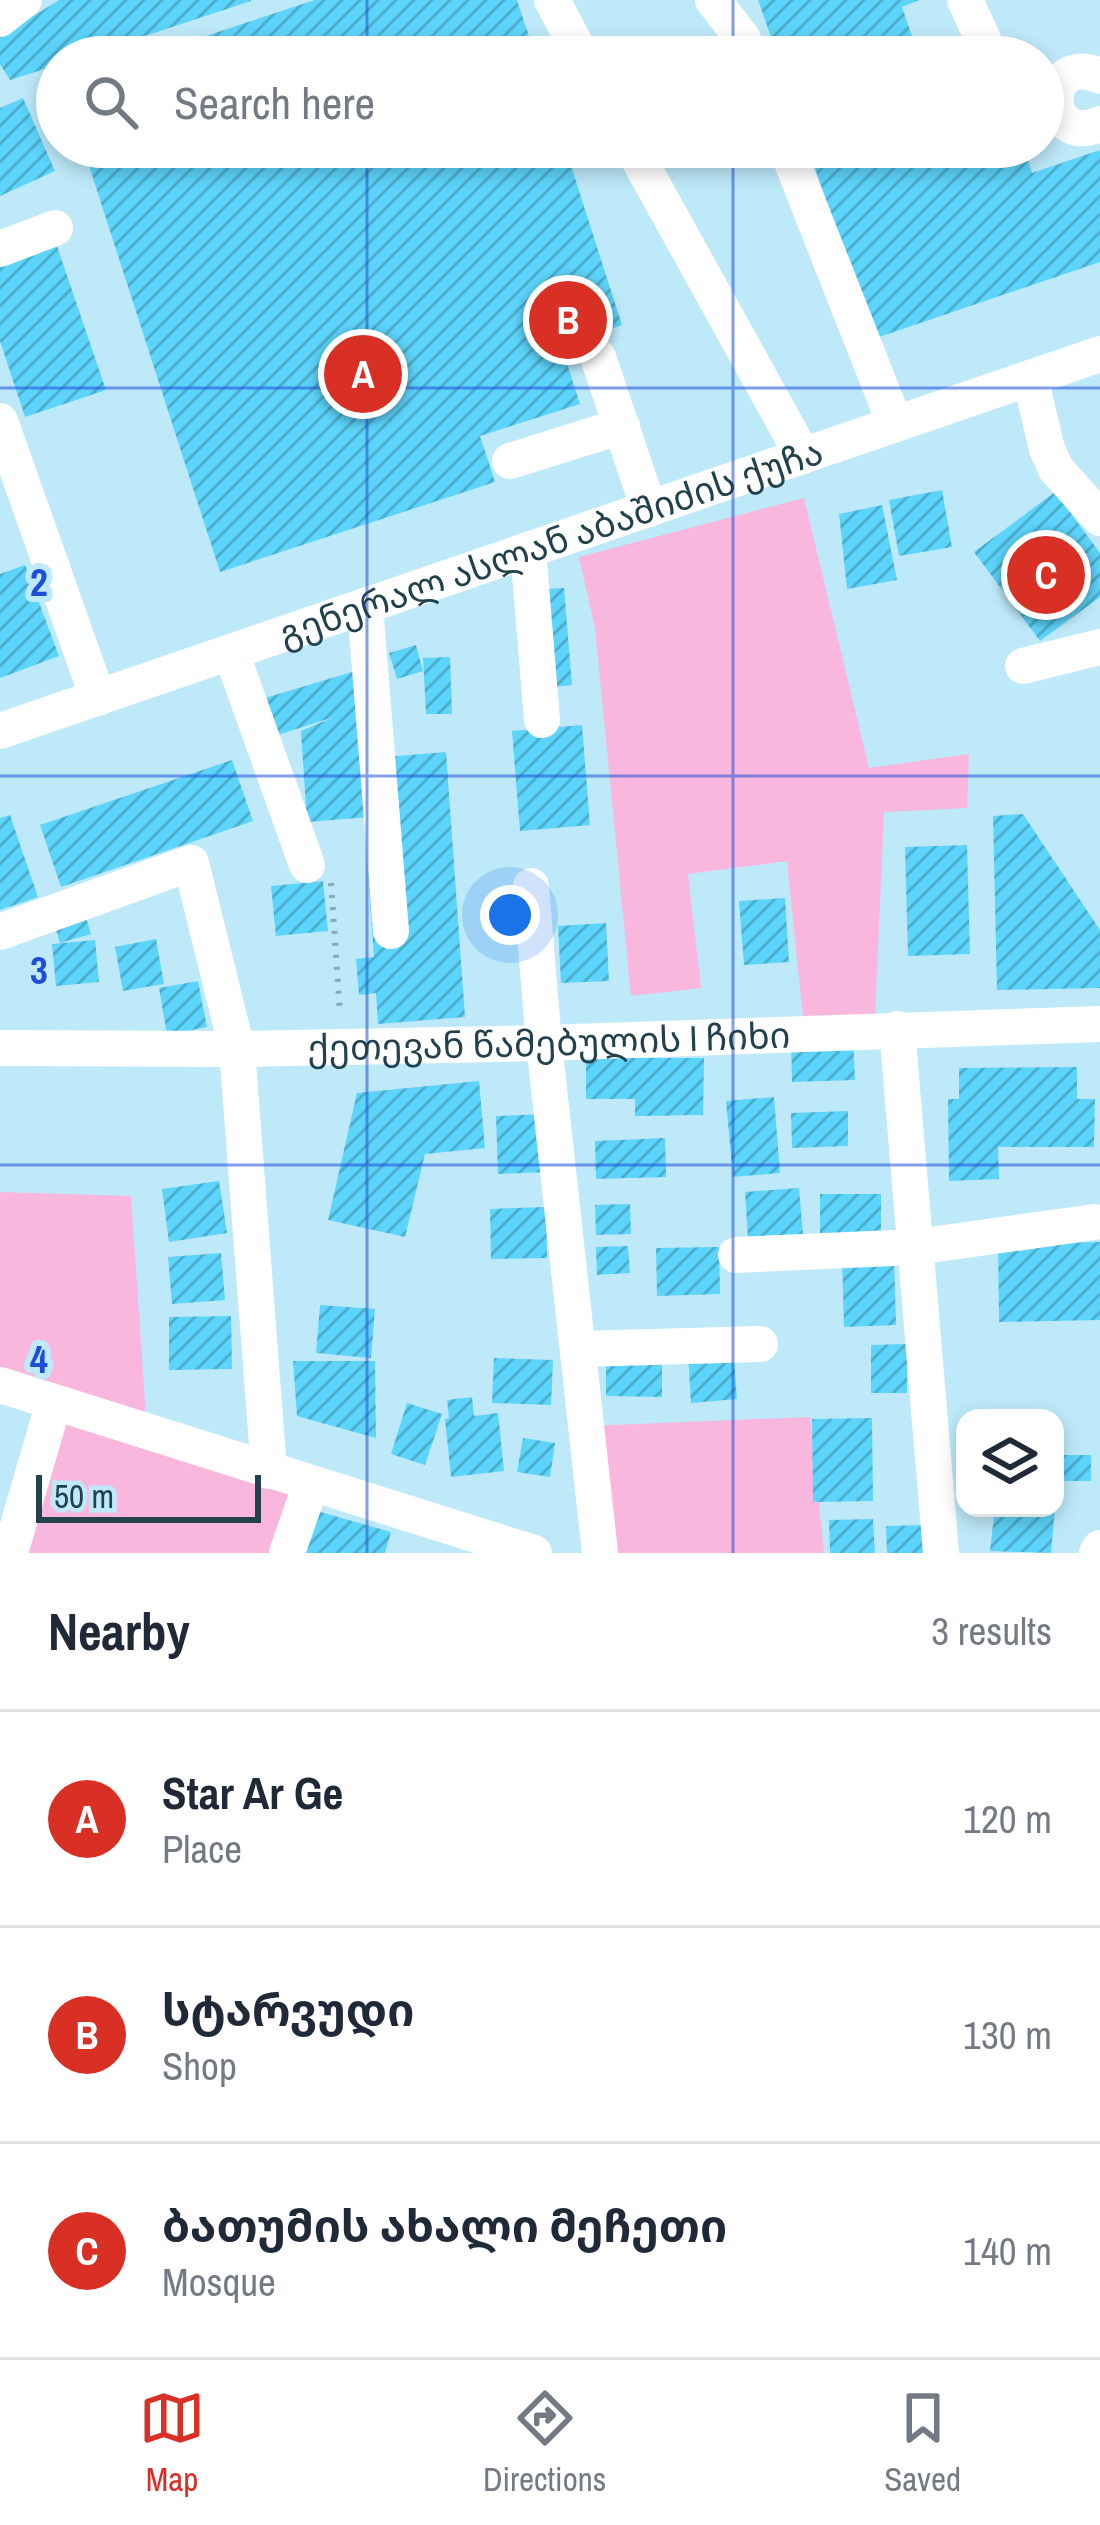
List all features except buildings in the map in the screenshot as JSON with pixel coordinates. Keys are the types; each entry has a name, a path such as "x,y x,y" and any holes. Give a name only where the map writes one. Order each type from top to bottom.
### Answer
{"street":[{"path":"0,19 25,0"},
{"path":"713,0 741,36"},
{"path":"965,0 982,36"},
{"path":"564,5 575,36"},
{"path":"1064,79 1082,70 1100,76"},
{"path":"1064,120 1072,127 1100,124"},
{"path":"644,168 803,456"},
{"path":"793,168 895,424"},
{"path":"0,248 55,228"},
{"name":"გენერალ ასლან აბაშიძის ქუჩა","path":"0,731 1100,354"},
{"path":"598,357 650,508"},
{"path":"1030,378 1056,469 1100,518"},
{"path":"0,421 98,698"},
{"path":"510,460 622,426"},
{"path":"528,550 542,720"},
{"path":"365,606 392,932"},
{"path":"1023,666 1100,647"},
{"path":"232,652 307,865"},
{"path":"0,932 191,863 237,1049 268,1471"},
{"path":"531,886 600,1553"},
{"name":"ქეთევან წამებულის I ჩიხი","path":"0,1048 544,1043 1100,1024"},
{"path":"897,1029 941,1553"},
{"path":"736,1256 916,1247 1094,1222"},
{"path":"580,1349 760,1344"},
{"path":"0,1384 534,1553"},
{"path":"10,1553 54,1402"},
{"path":"287,1553 311,1484"}],"path":[{"path":"307,865 331,876 342,1046"}],"shaded area":[{"path":"804,498 869,768 969,754 967,808 884,812 875,1019 803,1017 787,861 688,874 701,988 631,996 595,628 579,557"},
{"path":"0,1192 131,1196 147,1431 311,1484 287,1553 10,1553 54,1402 0,1385"},
{"path":"810,1417 824,1553 600,1553 588,1426"}],"place":[{"name":"სტარვუდი","path":"568,320"},
{"name":"Star Ar Ge","path":"363,374"},
{"name":"ბათუმის ახალი მეჩეთი","path":"1046,575"}]}
